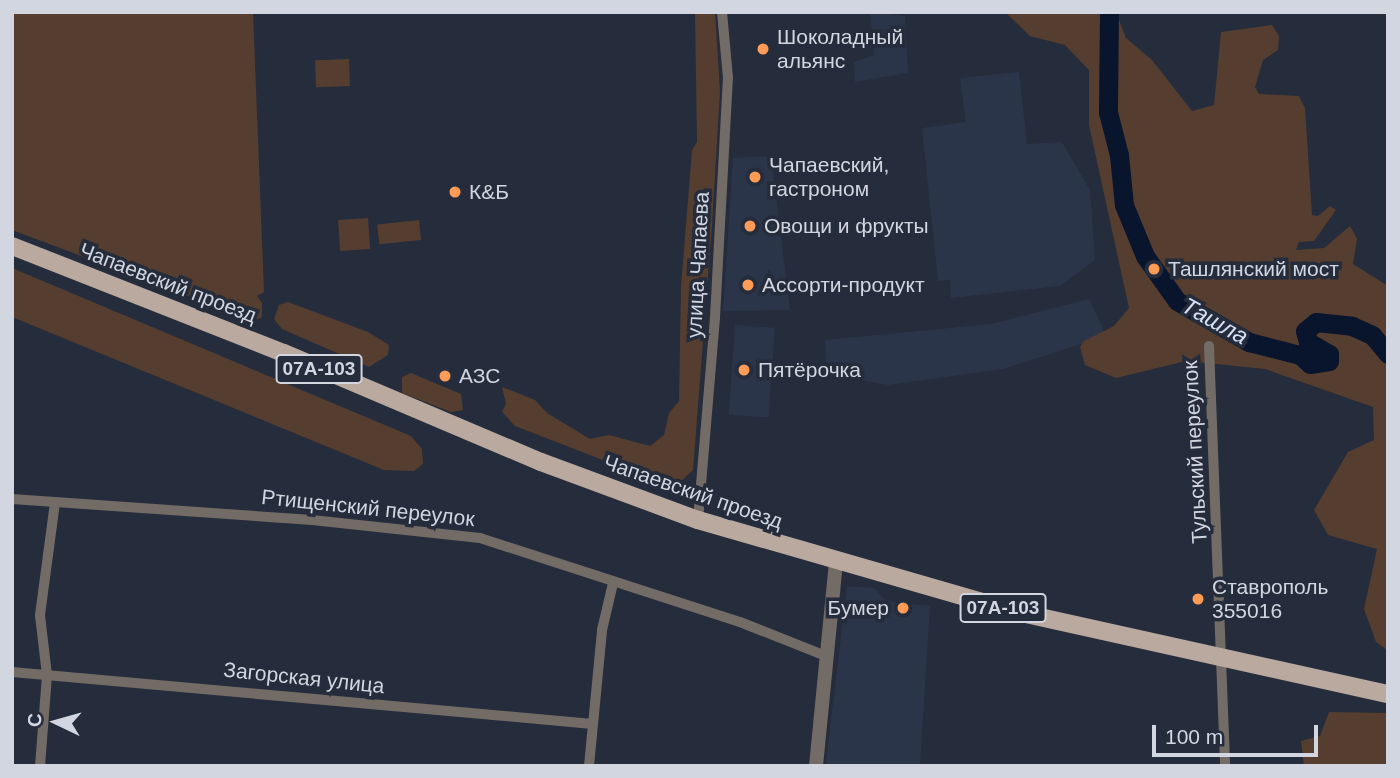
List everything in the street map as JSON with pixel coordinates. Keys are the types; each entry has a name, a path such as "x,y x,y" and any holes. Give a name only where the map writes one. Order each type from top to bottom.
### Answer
{"main road":[{"name":"Чапаевский проезд","path":"12,246 284,353 541,463 698,520 1013,611 1388,694"}],"street":[{"name":"улица Чапаева","path":"698,520 728,79 722,12"},
{"name":"Тульский переулок","path":"1209,346 1225,766"},
{"name":"Ртищенский переулок","path":"12,499 312,520 480,538 613,583 740,621 826,656"},
{"path":"40,766 47,674 40,615 55,503"},
{"path":"816,766 836,562"},
{"path":"589,766 602,630 613,583"},
{"name":"Загорская улица","path":"12,672 593,724"}],"shaded area":[{"path":"12,12 253,12 264,292 257,296 262,303 262,317 255,321 12,230"},
{"path":"695,12 715,12 720,91 712,225 693,470 679,483 665,484 515,426 502,412 506,404 502,387 535,400 547,413 590,439 609,435 650,446 664,435 669,413 679,401 681,287 692,150 697,142"},
{"path":"870,12 905,16 908,73 855,82 854,62 874,55"},
{"path":"1005,12 1116,12 1126,38 1152,60 1192,111 1214,105 1221,32 1272,25 1279,36 1278,50 1263,60 1255,87 1259,94 1299,96 1305,108 1312,215 1318,216 1330,206 1336,210 1314,241 1299,242 1296,250 1324,248 1350,226 1357,239 1353,264 1388,286 1388,662 1387,650 1376,642 1364,609 1377,549 1328,535 1314,510 1348,452 1374,440 1373,407 1265,369 1186,361 1116,378 1085,365 1080,347 1084,341 1114,326 1129,308 1089,125 1089,70 1065,45 1030,36"},
{"path":"349,59 350,86 316,87 315,60"},
{"path":"1019,72 1027,144 1062,142 1090,190 1095,260 1060,286 951,298 950,280 938,281 922,128 966,122 960,78"},
{"path":"771,156 790,310 723,311 733,158"},
{"path":"368,218 370,249 340,251 338,220"},
{"path":"419,220 421,240 379,244 377,224"},
{"path":"12,268 411,436 422,449 423,464 414,471 384,470 12,317"},
{"path":"1089,299 1103,329 1100,338 1003,369 888,385 847,378 826,366 825,340 991,324"},
{"path":"288,302 368,332 389,345 388,355 369,367 282,329 274,319 279,305"},
{"path":"735,325 775,328 769,418 729,415"},
{"path":"411,373 461,394 463,410 451,412 402,393 402,377"},
{"path":"847,586 874,588 886,601 930,606 920,766 828,766 826,762"},
{"path":"1329,712 1388,713 1388,766 1304,766 1301,741 1320,736"}],"waterway":[{"name":"Ташла","path":"1109,12 1108,112 1119,155 1124,205 1145,256 1177,301 1249,342 1300,355 1310,364 1329,361 1329,354 1308,342 1305,331 1316,322 1352,326 1372,335 1388,354"}],"place":[{"name":"Шоколадный альянс","path":"763,49"},
{"name":"Чапаевский, гастроном","path":"755,177"},
{"name":"К&Б","path":"455,192"},
{"name":"Овощи и фрукты","path":"750,226"},
{"name":"Ташлянский мост","path":"1154,269"},
{"name":"Ассорти-продукт","path":"748,285"},
{"name":"Пятёрочка","path":"744,370"},
{"name":"АЗС","path":"445,376"},
{"name":"Ставрополь 355016","path":"1198,599"},
{"name":"Бумер","path":"903,608"}]}
